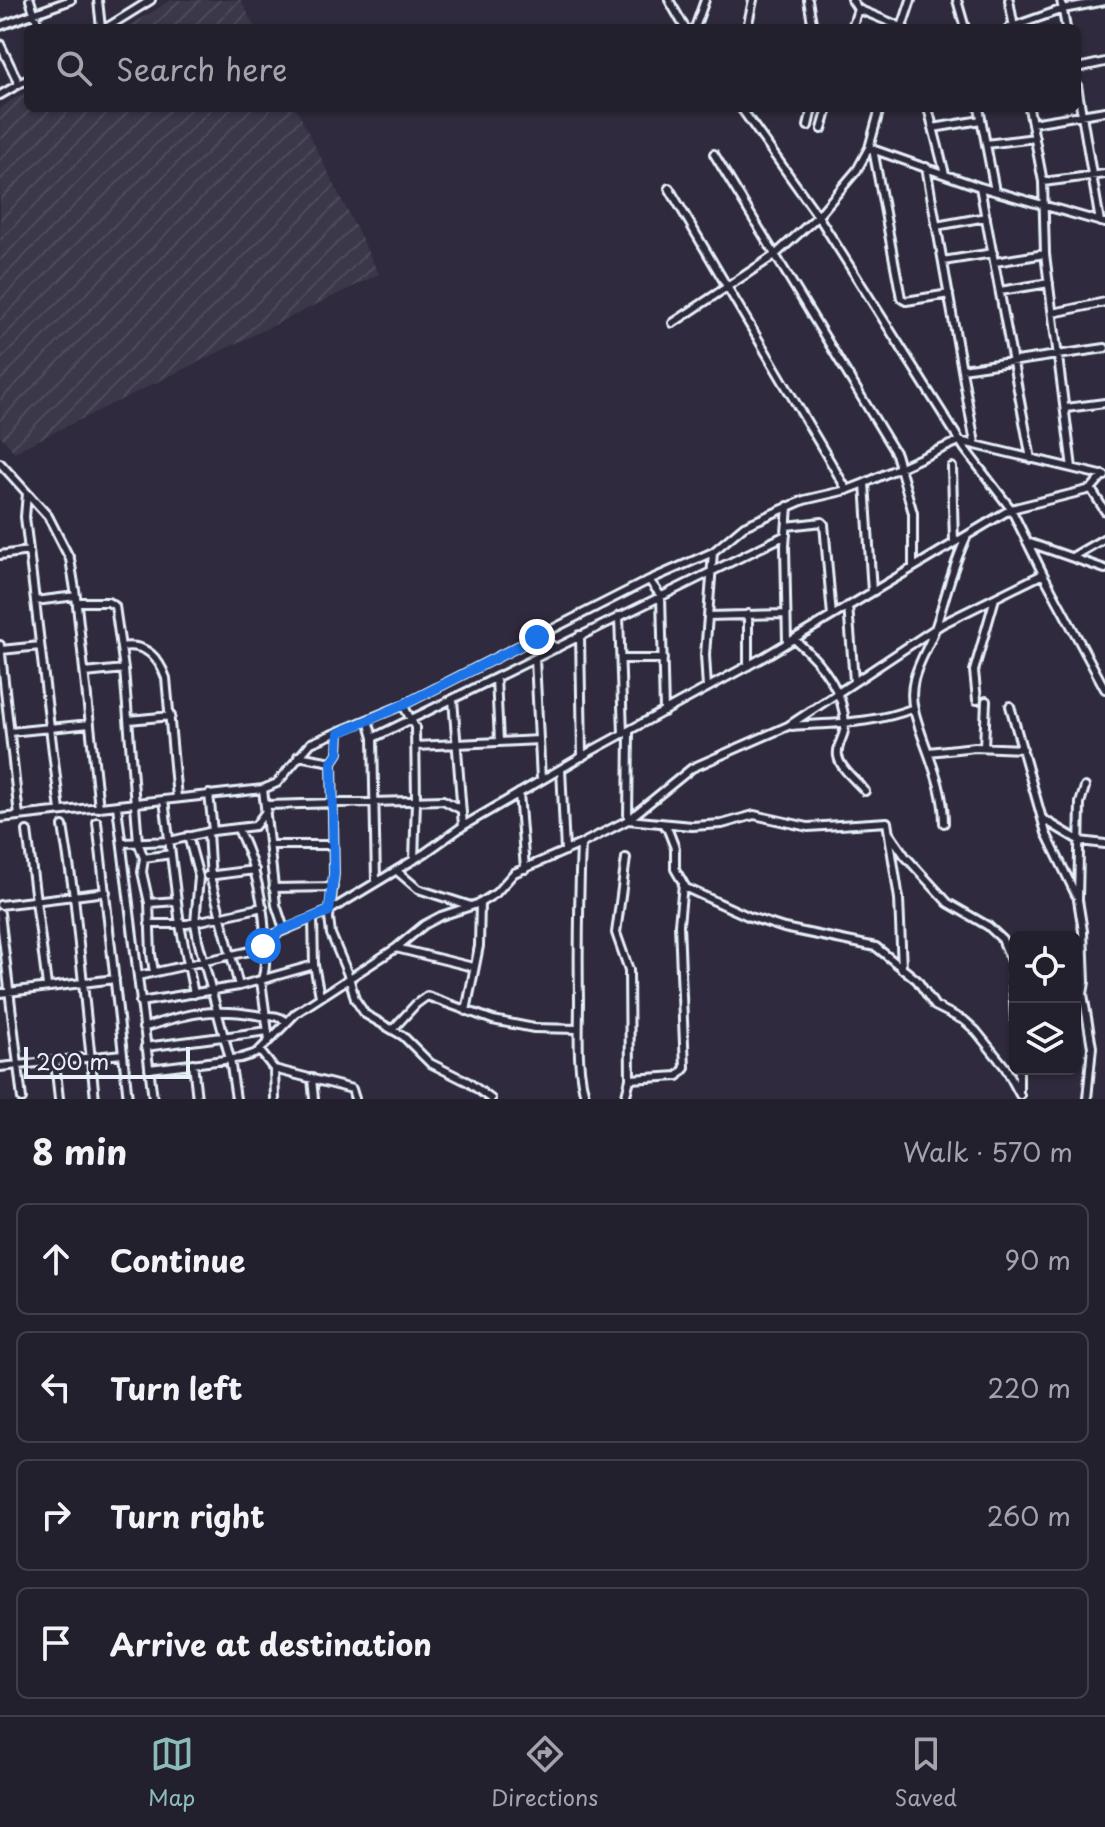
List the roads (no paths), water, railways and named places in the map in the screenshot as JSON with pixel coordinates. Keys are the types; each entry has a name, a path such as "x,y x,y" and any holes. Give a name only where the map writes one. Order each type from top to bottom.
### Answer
{"street":[{"path":"30,0 38,24"},
{"path":"98,0 103,24"},
{"path":"110,24 137,4 151,0"},
{"path":"669,0 683,24"},
{"path":"696,24 705,0"},
{"path":"748,24 753,0"},
{"path":"808,0 812,24"},
{"path":"852,0 858,9 896,24"},
{"path":"904,24 911,0"},
{"path":"957,0 964,24"},
{"path":"1009,0 1012,24"},
{"path":"1061,0 1065,24"},
{"path":"0,26 67,1"},
{"path":"1023,24 1063,9 1105,1"},
{"path":"853,24 858,9"},
{"path":"0,46 19,84"},
{"path":"1081,67 1105,62"},
{"path":"0,95 24,81"},
{"path":"871,149 980,187 1103,223 1081,109"},
{"path":"1032,123 1105,111"},
{"path":"744,112 818,216 959,441 1011,509 1105,689"},
{"path":"808,126 811,112"},
{"path":"822,129 827,112"},
{"path":"673,323 775,255 818,216 871,149 879,112"},
{"path":"929,112 945,174"},
{"path":"980,112 995,191"},
{"path":"1030,112 1043,182 1045,254 1072,468"},
{"path":"933,128 981,120"},
{"path":"986,144 1035,138"},
{"path":"871,149 901,298 906,301 949,294"},
{"path":"714,154 896,454 913,513 913,567"},
{"path":"926,167 975,443"},
{"path":"1043,182 1105,174"},
{"path":"980,187 1031,459"},
{"path":"669,188 847,490"},
{"path":"936,226 986,217"},
{"path":"943,261 993,253"},
{"path":"995,262 1045,254"},
{"path":"1000,291 1049,283"},
{"path":"1053,313 1105,302"},
{"path":"962,369 1105,348"},
{"path":"1066,408 1105,403"},
{"path":"0,818 263,789 277,783 311,743 403,705 649,580 713,552 744,526 788,506 865,483 959,441 1104,475"},
{"path":"0,463 56,529 70,559 99,808"},
{"path":"952,467 954,543"},
{"path":"138,976 259,949 273,935 329,911 541,780 748,666 1011,509 1091,489 1104,475"},
{"path":"865,483 872,592"},
{"path":"1091,489 1105,511"},
{"path":"27,493 24,511 60,811"},
{"path":"788,506 786,614 791,641 816,659 837,691 845,724 838,756 844,768 865,791"},
{"path":"787,526 824,524 832,616"},
{"path":"373,738 786,535"},
{"path":"944,823 943,801 914,708 915,672 934,630 948,581 967,536"},
{"path":"1072,557 1105,538"},
{"path":"1027,542 1105,569"},
{"path":"0,555 29,551"},
{"path":"707,688 705,655 713,552"},
{"path":"149,1069 230,1059 260,1051 269,1036 286,1021 396,948 432,920 480,903 496,893 507,879 628,820 692,768 788,726 952,618 1043,574"},
{"path":"649,580 661,596 664,712"},
{"path":"977,700 974,671 995,598"},
{"path":"35,601 77,599 108,602 115,606 154,972"},
{"path":"848,606 854,681"},
{"path":"748,614 748,666"},
{"path":"708,616 786,614"},
{"path":"619,616 628,820"},
{"path":"580,635 582,757"},
{"path":"537,637 557,648"},
{"path":"121,647 138,645 155,656 162,666 171,716 177,798"},
{"path":"19,816 0,648 40,646"},
{"path":"535,659 541,780"},
{"path":"622,659 663,659"},
{"path":"85,673 124,669"},
{"path":"496,678 499,742"},
{"path":"453,699 463,826"},
{"path":"984,747 986,701"},
{"path":"403,705 413,720 416,746 414,860"},
{"path":"1010,706 1042,819 1078,900"},
{"path":"788,726 882,719 914,708"},
{"path":"129,720 171,716"},
{"path":"368,720 373,738 376,881"},
{"path":"10,732 90,724"},
{"path":"339,733 338,753 332,762 333,887 329,911 331,934 349,977 351,990 365,1014 393,1029 430,1063 468,1082 491,1099"},
{"path":"416,746 539,740"},
{"path":"929,752 984,747 1023,749"},
{"path":"298,756 332,762"},
{"path":"561,769 565,851"},
{"path":"1085,787 1080,803 1078,900 1084,956 1083,994 1092,1047 1087,1099"},
{"path":"263,789 273,888 284,929"},
{"path":"519,793 525,869"},
{"path":"209,794 211,876 239,986"},
{"path":"164,800 180,925 194,994"},
{"path":"267,808 443,800 460,809"},
{"path":"117,806 153,1099"},
{"path":"122,843 170,841 255,826 267,808"},
{"path":"628,820 678,826 722,824 754,815 808,827 887,822 899,899 902,969"},
{"path":"1042,819 1080,841 1105,844"},
{"path":"97,822 128,1099"},
{"path":"630,1079 678,1076 685,1068 679,924 683,884 675,869 672,839 663,824"},
{"path":"63,826 74,896 95,1099"},
{"path":"238,829 255,870 267,933 265,973 261,981 269,1036"},
{"path":"27,831 47,986"},
{"path":"889,833 918,872 948,903 988,926 1002,939 1012,963 1014,1003"},
{"path":"188,836 199,877 195,923 230,1059 236,1099"},
{"path":"581,844 578,1029 582,1086 586,1099"},
{"path":"271,845 333,845"},
{"path":"144,858 171,854"},
{"path":"625,1099 630,1079 629,970 616,933 626,858"},
{"path":"199,877 255,870"},
{"path":"397,871 418,889 471,906"},
{"path":"683,884 750,917 784,928 876,947 917,980 935,1006 965,1021 976,1031 1009,1074"},
{"path":"273,888 333,887"},
{"path":"0,905 106,892"},
{"path":"149,903 177,901"},
{"path":"466,1011 480,935 480,903"},
{"path":"149,924 195,923 263,907"},
{"path":"0,913 22,1099"},
{"path":"313,918 314,965 320,996"},
{"path":"396,948 473,967"},
{"path":"140,1002 239,986 314,965"},
{"path":"0,993 115,979"},
{"path":"393,1029 427,996 466,1011 534,1028 578,1029"},
{"path":"143,1028 185,1014 217,1010 279,1016 286,1021"},
{"path":"145,1047 269,1036"},
{"path":"260,1051 274,1069 275,1099"},
{"path":"0,1067 122,1054"},
{"path":"55,1062 59,1099"},
{"path":"193,1063 197,1099"},
{"path":"274,1069 352,1089 355,1099"},
{"path":"1009,1075 1020,1095 1019,1075"},
{"path":"312,1078 314,1099"}]}
